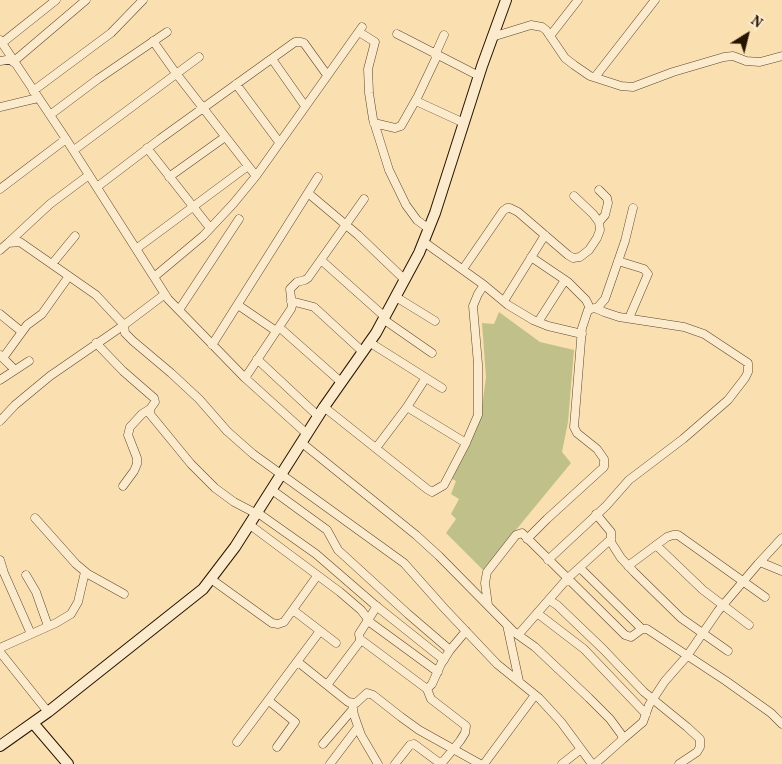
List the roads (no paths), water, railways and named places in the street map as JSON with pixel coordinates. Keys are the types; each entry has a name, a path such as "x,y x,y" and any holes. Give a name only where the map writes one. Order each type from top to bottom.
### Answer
{"main road":[{"path":"0,746 48,712 203,589 250,526 304,438 384,318 424,242 506,0"},
{"path":"33,723 68,764"}],"street":[{"path":"56,0 1,42 12,61 74,150 164,294 304,438 439,556 507,625 534,647 589,698 610,719 623,739"},
{"path":"0,61 12,61 86,0"},
{"path":"0,107 36,95 111,33 143,0"},
{"path":"550,36 578,0"},
{"path":"595,77 655,0"},
{"path":"492,37 531,25 542,27 565,58 582,70 595,77 621,86 632,87 673,72 724,57 733,56 746,61 760,62 782,56"},
{"path":"154,277 210,228 233,204 256,176 361,29 375,42 368,69 368,93 374,123 389,170 406,205 417,220 429,229"},
{"path":"50,115 153,40 167,32"},
{"path":"396,34 479,76"},
{"path":"374,123 395,128 401,126 416,100 444,35"},
{"path":"153,40 176,74 256,176"},
{"path":"97,187 147,148 295,42 304,43 327,75"},
{"path":"74,150 199,57"},
{"path":"272,59 305,106"},
{"path":"236,84 279,142"},
{"path":"416,100 464,123"},
{"path":"169,177 225,137"},
{"path":"0,189 66,139"},
{"path":"147,148 210,228"},
{"path":"136,249 248,166"},
{"path":"0,250 50,204 89,174"},
{"path":"212,345 318,177"},
{"path":"599,222 605,215 608,203 607,198 600,190"},
{"path":"308,193 345,224 405,280"},
{"path":"462,269 507,208 518,212 568,255 573,258 580,257 589,250 598,238 600,230 599,222 593,214 574,196"},
{"path":"245,378 292,306 290,289 297,282 308,278 364,199"},
{"path":"528,539 604,467 604,459 596,449 577,433 574,427 582,334 585,316 593,308 602,304 605,299 626,240 633,208"},
{"path":"179,310 239,219"},
{"path":"504,301 545,235"},
{"path":"52,264 75,236"},
{"path":"8,243 20,242 96,296 124,325 125,333 199,399 227,431 253,454 404,563 497,664 535,695 561,722 593,764 643,722 653,699 665,681 687,656 723,606 782,538"},
{"path":"424,242 504,301 538,322 582,334"},
{"path":"531,257 565,280 593,308 629,318 684,327 704,334 748,363 748,372 745,378 728,400 683,440 629,480 606,506 548,560"},
{"path":"320,260 384,318 432,353"},
{"path":"618,261 644,269 648,274 629,318"},
{"path":"15,370 2,357 27,325 42,314 69,276"},
{"path":"538,322 565,280"},
{"path":"258,359 321,412 376,448 432,492 444,485 478,415 478,364 473,306 484,285"},
{"path":"0,420 50,376 124,325 164,294"},
{"path":"396,297 435,321"},
{"path":"291,301 314,307 363,352"},
{"path":"238,305 278,329 341,382"},
{"path":"0,314 22,332"},
{"path":"369,342 442,388"},
{"path":"96,344 156,402 130,427 128,434 137,458 137,464 124,486"},
{"path":"0,380 29,361"},
{"path":"376,448 407,407 425,379"},
{"path":"407,407 466,443"},
{"path":"150,409 152,416 176,448 215,488 316,554 444,660"},
{"path":"272,490 328,530 338,550 450,650"},
{"path":"596,514 612,532 611,539 614,547 628,566 666,605 728,651"},
{"path":"35,518 85,572 124,594"},
{"path":"250,526 361,610 368,620 438,672"},
{"path":"488,605 485,583 487,572 516,535 522,533 628,638 635,636 642,629"},
{"path":"628,566 666,537 678,535 765,597"},
{"path":"518,635 568,579 611,539"},
{"path":"656,544 692,581 749,625"},
{"path":"0,560 30,634"},
{"path":"760,562 782,571"},
{"path":"580,568 642,629 647,630 687,656 763,708 782,724"},
{"path":"0,648 71,614 78,602 85,572"},
{"path":"26,575 36,592 48,626"},
{"path":"211,579 272,624 278,624 284,622 317,576"},
{"path":"549,600 557,605 596,642 653,699 700,739 700,747 697,752 679,764"},
{"path":"377,606 358,636 427,689 432,699 466,726 465,733 441,764 414,744 410,745 395,764"},
{"path":"293,610 336,643"},
{"path":"537,613 584,649 646,714"},
{"path":"507,625 519,682"},
{"path":"237,742 320,631"},
{"path":"427,689 432,684 450,650 466,631"},
{"path":"326,685 361,640"},
{"path":"0,652 48,712"},
{"path":"298,662 352,706 358,727 378,764"},
{"path":"323,744 352,706 369,692 419,730 482,764 535,695"},
{"path":"269,701 295,722 277,747"},
{"path":"330,764 358,727"},
{"path":"562,764 581,749"}]}
